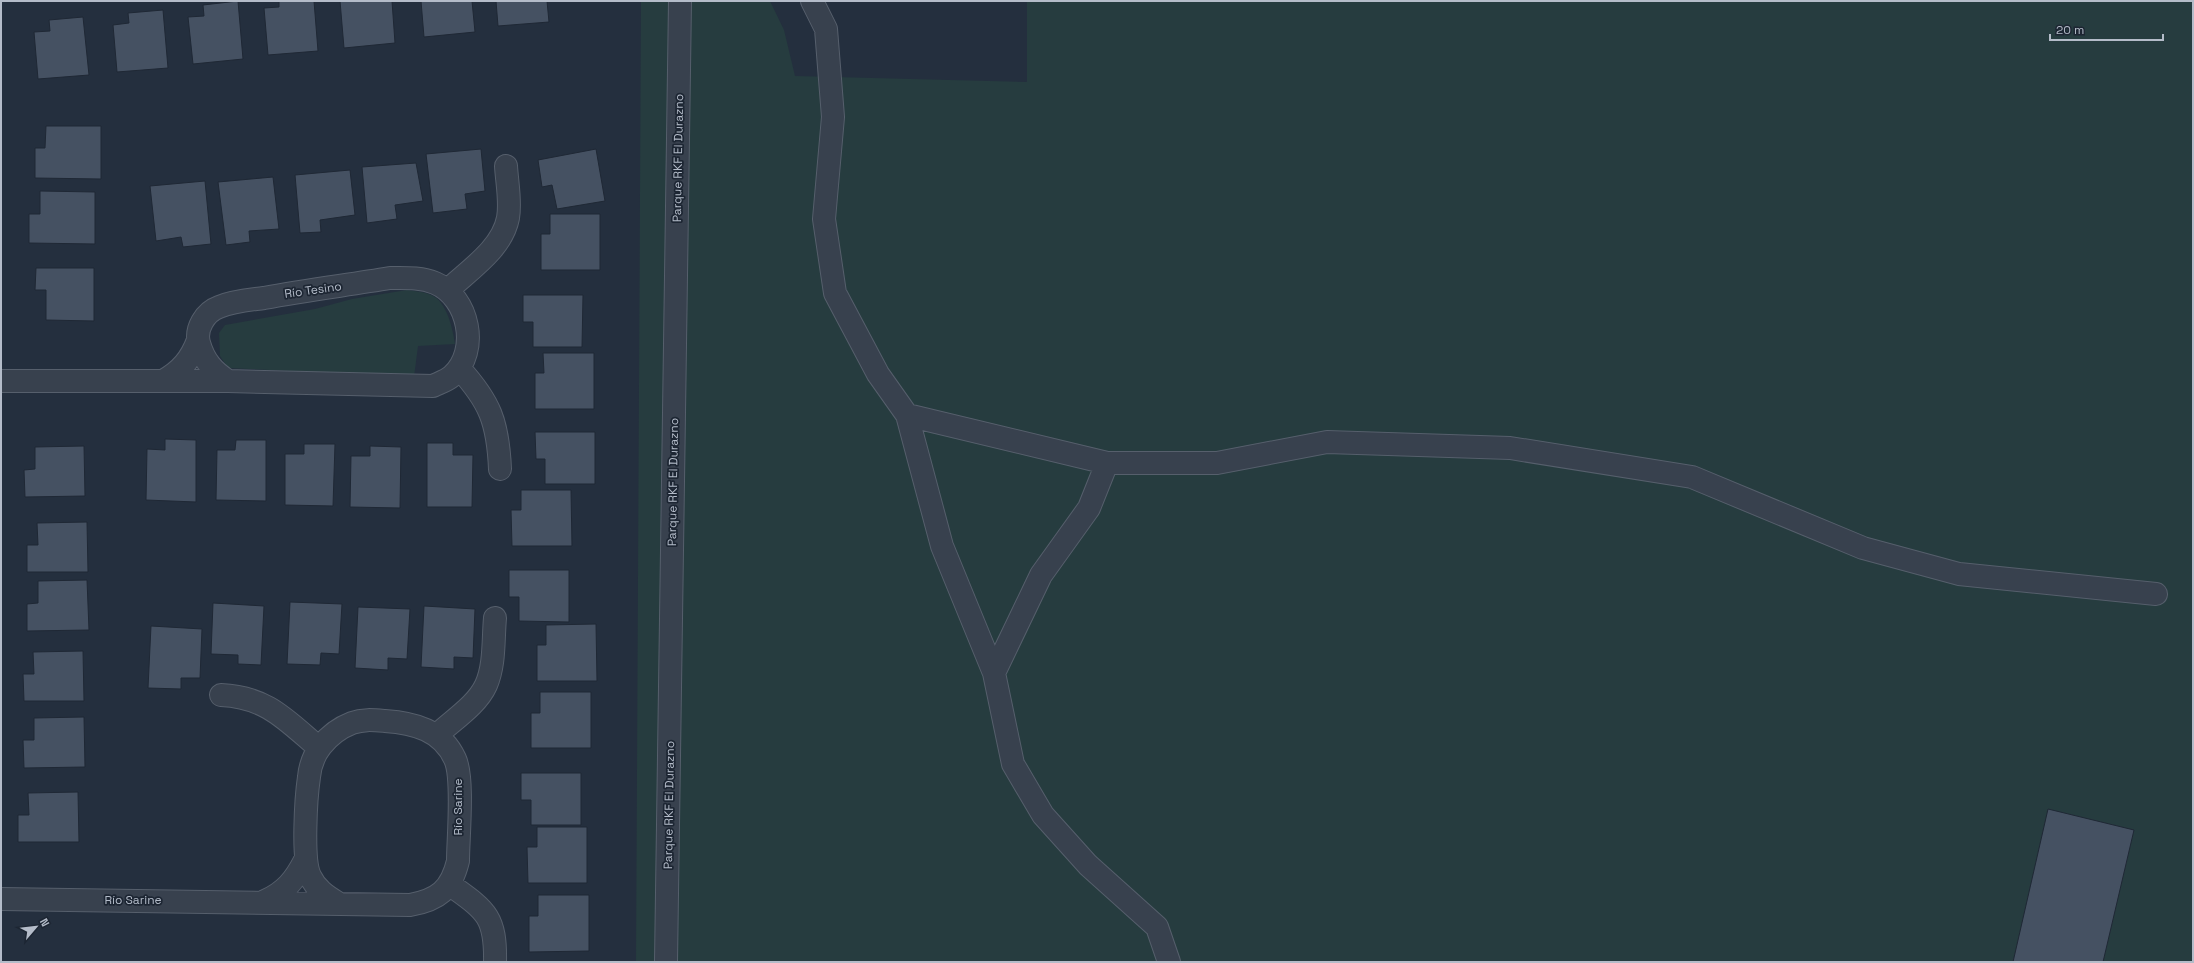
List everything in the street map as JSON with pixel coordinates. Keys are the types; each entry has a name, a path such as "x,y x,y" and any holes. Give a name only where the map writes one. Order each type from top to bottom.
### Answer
{"street":[{"name":"Parque RKF El Durazno","path":"666,962 680,1"},
{"path":"812,1 826,29 833,117 824,219 835,293 878,374 907,415 942,546 994,673 1013,764 1043,815 1088,864 1157,927 1169,962"},
{"path":"448,290 493,247 504,231 509,206 506,166"},
{"name":"Río Tesino","path":"1,381 163,380 422,387 443,382 452,376 459,368 467,347 465,318 458,302 448,290 436,283 422,279 390,278 230,304 218,307 208,314 202,322 198,340 185,365 176,374 163,380"},
{"path":"198,340 202,353 209,366 228,381"},
{"path":"459,368 484,400 494,420 498,439 500,469"},
{"path":"907,415 1107,463 1217,463 1327,442 1510,448 1692,477 1863,548 1959,574 2156,594"},
{"path":"994,673 1041,575 1089,508 1107,463"},
{"path":"437,735 476,699 486,686 492,666 495,618"},
{"path":"221,695 239,696 272,709 319,748"},
{"name":"Río Sarine","path":"1,899 265,901 410,905 426,902 441,894 449,884 455,874 458,861 459,775 456,760 448,746 437,735 415,725 366,720 340,728 319,748 312,762 309,777 305,860 310,876 317,888 338,903"},
{"name":"Río Sarine","path":"265,901 279,894 291,885 305,860"},
{"path":"449,884 483,910 489,919 496,942 495,962"}],"green space":[{"path":"641,1 770,1 784,30 795,76 1027,82 1027,1 2193,1 2193,962 636,962"},
{"path":"407,290 422,292 437,298 448,316 453,331 455,344 418,346 414,377 228,368 220,356 219,333 225,325 315,309 352,299"}],"building":[{"path":"238,1 243,59 193,64 188,17 204,16 203,5"},
{"path":"279,1 314,1 318,51 268,55 264,8 279,7"},
{"path":"340,1 392,1 395,43 344,48"},
{"path":"421,1 472,1 475,32 424,37"},
{"path":"496,1 547,1 549,22 498,26"},
{"path":"163,10 168,68 117,72 113,25 129,23 128,13"},
{"path":"83,17 89,75 38,79 34,32 50,31 49,20"},
{"path":"46,126 101,126 101,179 35,178 35,148 45,148"},
{"path":"481,149 485,191 465,194 467,209 433,213 426,154"},
{"path":"596,149 605,201 557,209 552,185 542,187 538,160"},
{"path":"416,163 423,201 395,205 397,219 367,223 362,167"},
{"path":"350,170 355,215 320,220 321,232 300,233 295,175"},
{"path":"273,177 279,229 249,231 250,242 226,245 218,182"},
{"path":"205,181 211,244 183,247 181,237 156,241 150,186"},
{"path":"40,191 95,192 95,244 29,243 29,214 40,214"},
{"path":"550,214 600,214 600,270 541,270 541,234 550,234"},
{"path":"36,268 94,268 94,321 46,320 46,290 35,290"},
{"path":"523,295 583,295 582,347 533,347 533,322 523,322"},
{"path":"543,353 594,353 594,409 535,409 535,373 544,373"},
{"path":"535,432 595,432 595,484 545,484 545,459 536,459"},
{"path":"165,439 196,440 196,502 146,500 147,449 165,450"},
{"path":"236,440 266,440 266,501 216,500 217,450 235,450"},
{"path":"427,443 453,443 453,455 473,455 472,507 427,507"},
{"path":"304,444 335,444 333,506 285,505 285,454 304,454"},
{"path":"84,446 85,496 25,497 24,470 35,469 35,447"},
{"path":"370,446 401,447 400,508 350,507 351,456 370,456"},
{"path":"521,490 571,490 572,546 512,546 511,510 521,510"},
{"path":"87,522 88,572 27,572 27,545 38,545 37,523"},
{"path":"509,570 569,570 569,622 519,621 519,597 509,597"},
{"path":"87,580 89,630 27,631 27,604 38,603 38,581"},
{"path":"290,602 342,604 339,654 321,653 320,665 287,664"},
{"path":"213,603 264,606 261,665 238,664 238,655 211,654"},
{"path":"424,606 475,609 473,658 454,657 454,669 421,667"},
{"path":"358,607 410,609 407,659 388,658 388,670 355,668"},
{"path":"596,624 597,681 537,681 537,645 546,645 546,625"},
{"path":"151,626 202,629 200,678 181,678 181,689 148,688"},
{"path":"83,651 84,701 24,701 23,674 34,674 33,652"},
{"path":"540,692 591,692 591,748 531,748 531,713 540,713"},
{"path":"84,717 85,767 24,768 23,740 34,740 34,718"},
{"path":"521,773 581,773 581,825 531,825 531,800 521,800"},
{"path":"78,792 79,842 18,842 18,815 29,815 28,793"},
{"path":"2048,809 2134,830 2103,962 2013,962"},
{"path":"537,827 587,827 587,883 528,883 527,847 537,847"},
{"path":"538,895 589,895 589,951 529,952 529,916 538,916"}]}
